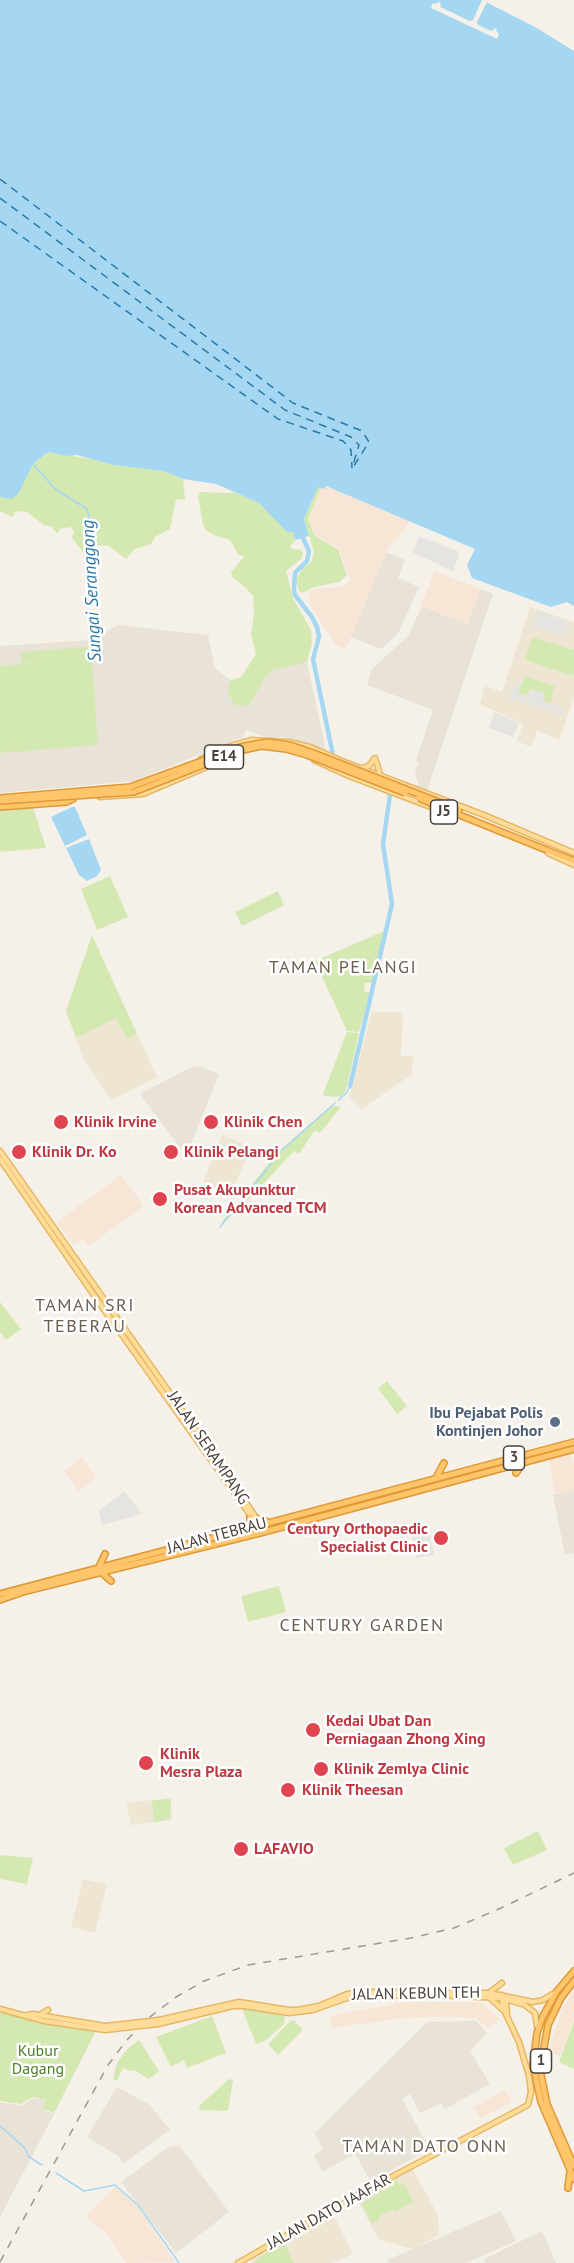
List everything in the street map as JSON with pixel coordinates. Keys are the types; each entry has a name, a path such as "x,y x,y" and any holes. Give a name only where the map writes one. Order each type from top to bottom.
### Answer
{"highway":[{"name":"E14","path":"0,801 130,787 240,747 276,742 334,761 574,857"},
{"name":"E14","path":"0,801 134,792 246,749 273,746 338,767 574,857"},
{"path":"0,801 66,802 73,799"},
{"name":"JALAN TEBRAU","path":"0,1594 293,1524 574,1442"},
{"name":"JALAN TEBRAU","path":"0,1600 274,1521 574,1449"},
{"path":"442,1490 434,1483 444,1463"},
{"path":"516,1473 523,1463"},
{"path":"245,1530 253,1517 263,1522 274,1521"},
{"path":"225,1541 253,1532 258,1526 265,1528 293,1524"},
{"path":"105,1554 100,1570 111,1581"},
{"name":"1","path":"570,2174 537,2092 533,2065 537,2033 543,2016 557,1991 574,1971"},
{"path":"564,2003 574,1982"},
{"name":"1","path":"570,2174 547,2104 540,2070 546,2034 553,2012 574,1982"},
{"path":"568,2188 570,2174"}],"main road":[{"name":"J5","path":"0,801 131,785 173,771 230,746 259,739 310,747 371,774 484,815 574,857"},
{"path":"259,739 260,749"},
{"path":"251,740 251,750"},
{"name":"J5","path":"73,799 143,794 227,758 251,750 275,749 315,760 343,773 513,838 574,865"},
{"path":"360,768 367,767 375,758 381,776"},
{"path":"315,760 359,777 371,774 374,784"},
{"name":"JALAN SERAMPANG","path":"0,1151 133,1335 258,1526"},
{"name":"JALAN SERAMPANG","path":"0,1159 253,1517"},
{"path":"137,1355 142,1352"},
{"path":"489,1993 502,1983"},
{"name":"JALAN KEBUN TEH","path":"158,2022 233,2003 289,2010 319,2006 347,1995 363,1992 489,1993 533,2002 543,2000 557,1991"},
{"name":"JALAN KEBUN TEH","path":"0,2009 58,2022 105,2028 158,2022 240,2006 289,2013 313,2010 347,1998 362,1996 485,1996 504,1997 527,2006 534,2012 537,2033"},
{"path":"485,1996 495,2001 506,2013 510,2005 517,2003"},
{"name":"JALAN DATO JAAFAR","path":"238,2263 361,2193 528,2105 531,2092 528,2076 519,2042 506,2013 504,1997"},
{"path":"40,2018 49,2011 49,2017 58,2022"},
{"name":"JALAN KEBUN TEH","path":"40,2018 49,2017 105,2028"}],"shaded area":[{"path":"325,486 409,521 404,531 398,538 395,538 391,546 389,545 346,649 336,645 308,602 312,589 343,587 350,580 339,548 318,537 309,520 321,488 324,489"},
{"path":"419,536 458,551 459,555 453,571 413,553"},
{"path":"386,552 405,560 398,578 419,587 398,634 381,649 351,637"},
{"path":"436,572 481,589 467,624 421,605"},
{"path":"481,589 493,594 426,793 420,791 415,773 419,763 416,761 433,710 367,685 372,669 408,636 422,606 467,624"},
{"path":"530,607 574,622 574,698 559,740 537,731 531,747 517,741 523,724 480,704 485,686 502,692"},
{"path":"538,611 570,622 565,637 533,626"},
{"path":"117,625 208,635 215,668 231,680 228,693 249,706 266,676 273,670 307,662 326,751 283,737 269,738 246,730 243,737 134,781 0,793 0,646 94,640"},
{"path":"516,681 521,683 518,693 528,696 530,689 545,693 543,701 564,708 562,715 510,698"},
{"path":"494,712 519,723 513,737 489,728"},
{"path":"372,1011 403,1013 401,1056 413,1056 412,1074 362,1109 349,1098"},
{"path":"127,1012 157,1077 111,1100 84,1060 76,1038"},
{"path":"200,1066 219,1074 187,1154 185,1154 140,1094 189,1068"},
{"path":"222,1135 251,1147 231,1194 203,1182"},
{"path":"121,1175 144,1206 88,1246 83,1239 74,1245 57,1222"},
{"path":"571,1453 574,1464 574,1490 555,1494 549,1460"},
{"path":"82,1457 96,1477 79,1491 64,1471"},
{"path":"574,1490 574,1553 565,1555 553,1495"},
{"path":"124,1491 142,1514 102,1525 99,1511"},
{"path":"429,1528 434,1555 416,1558 411,1532"},
{"path":"171,1798 172,1820 131,1825 126,1803"},
{"path":"83,1879 107,1884 95,1933 71,1927"},
{"path":"574,1990 574,2020 560,2056 548,2052 563,2007"},
{"path":"407,2002 478,2002 500,2019 487,2028 476,2018 435,2017 403,2018 332,2028 329,2016"},
{"path":"476,2021 487,2033 470,2051 490,2084 445,2109 441,2103 420,2113 410,2094 402,2099 430,2149 371,2182 355,2154 322,2172 314,2155 323,2150 315,2133 427,2022"},
{"path":"117,2087 150,2105 170,2130 124,2163 118,2156 87,2137"},
{"path":"505,2090 512,2102 480,2119 474,2107"},
{"path":"33,2098 46,2100 43,2110 54,2114 0,2217 0,2102 22,2106"},
{"path":"179,2145 229,2212 176,2253 121,2182 167,2148"},
{"path":"412,2168 438,2215 439,2235 413,2249 379,2240 357,2199"},
{"path":"115,2187 138,2206 175,2262 126,2263 108,2235 88,2218 87,2214"},
{"path":"501,2211 516,2241 466,2263 389,2263 387,2260"},
{"path":"332,2212 353,2254 333,2263 253,2263 250,2259"},
{"path":"542,2231 556,2263 485,2263 484,2259"}],"green space":[{"path":"49,452 164,471 183,479 185,500 176,499 170,529 155,537 151,544 135,549 126,559 109,546 97,545 93,554 86,556 72,538 74,532 71,527 60,529 58,534 52,527 44,525 27,512 15,511 13,517 0,511 0,497 5,498 26,477 33,464"},
{"path":"318,486 321,488 309,522 318,538 338,549 347,575 339,582 314,587 302,593 298,590 297,578 303,568 311,562 314,552 304,519"},
{"path":"200,492 233,492 259,503 281,525 293,532 295,541 290,546 292,549 301,550 303,554 301,559 286,571 293,598 311,630 312,644 307,662 273,670 266,676 249,706 235,705 228,693 228,686 231,680 241,677 256,654 251,634 254,614 253,596 233,578 231,572 244,557 238,554 230,540 214,535 203,525 198,496"},
{"path":"532,637 574,650 574,676 525,660"},
{"path":"91,647 98,745 0,753 0,666 38,663 21,663 21,652"},
{"path":"525,676 555,686 550,704 543,701 545,694 531,689 528,696 518,693"},
{"path":"33,807 46,848 0,852 0,809"},
{"path":"110,876 128,917 97,930 81,889"},
{"path":"278,891 284,905 242,926 235,912"},
{"path":"384,931 372,983 365,983 364,992 370,992 359,1032 347,1031 315,961"},
{"path":"92,935 137,1034 127,1039 116,1018 76,1038 66,1011"},
{"path":"347,1032 359,1033 346,1090 340,1097 325,1096 323,1094"},
{"path":"332,1105 341,1107 320,1133 315,1130 299,1154 294,1151 238,1211 221,1223 278,1152"},
{"path":"0,1302 21,1329 6,1340 0,1332"},
{"path":"387,1381 407,1406 397,1414 378,1388"},
{"path":"279,1586 286,1612 248,1622 241,1596"},
{"path":"168,1799 171,1801 170,1819 154,1822 152,1801"},
{"path":"538,1831 547,1850 513,1865 504,1848"},
{"path":"0,1855 33,1858 27,1884 0,1879"},
{"path":"242,2009 285,2016 284,2024 265,2041 256,2044"},
{"name":"Kubur Dagang","path":"0,2013 96,2031 54,2113 43,2109 46,2100 33,2097 21,2104 0,2101"},
{"path":"212,2016 226,2053 187,2068 184,2060 171,2067 156,2037"},
{"path":"294,2020 303,2030 278,2055 268,2044 289,2022"},
{"path":"574,2021 574,2069 559,2062"},
{"path":"139,2040 159,2071 149,2079 134,2070 123,2068 117,2081 113,2079 117,2063 127,2049"},
{"path":"229,2079 233,2080 228,2111 199,2110 200,2105"},
{"path":"397,2179 400,2185 404,2184 414,2202 395,2212 393,2209 379,2216 380,2219 372,2224 361,2203 377,2195 375,2190"},
{"path":"284,2244 294,2263 256,2263 258,2258"}],"water":[{"path":"0,0 482,0 535,27 574,51 574,606 567,602 551,607 472,578 467,565 475,549 326,486 324,489 318,487 304,519 309,536 295,540 293,532 287,532 259,503 216,484 183,479 163,471 114,465 77,455 66,456 49,452 33,464 18,494 11,499 0,497"},
{"path":"75,807 87,835 65,846 51,817"},
{"path":"89,839 101,870 97,876 87,881 79,875 66,848"}],"pier":[{"path":"482,0 487,2 477,22 478,25 492,31 497,29 499,34 497,39 431,8 433,3 441,3 440,7 470,21 473,20"}],"waterway":[{"name":"Sungai Seranggong","path":"33,464 55,489 87,509 92,530 92,605"},
{"path":"303,538 309,551 307,561 295,573 294,589 295,595 317,627 319,637 313,659 333,755"},
{"path":"350,1086 392,904 383,844 390,795"},
{"path":"339,1100 350,1086"},
{"path":"220,1227 283,1149 335,1103"},
{"path":"0,2126 25,2148 29,2157 42,2165"},
{"path":"56,2173 84,2191 115,2185 138,2205 179,2263"}],"ferry route":[{"path":"0,179 293,403 362,431 369,442 352,469"},
{"path":"0,198 285,410 351,437 359,445 353,465"},
{"path":"0,221 278,419 343,441 351,450 352,468"}],"railway":[{"path":"0,2262 108,2065 146,2020 176,1997 204,1981 248,1965 411,1938 454,1928 574,1873"}],"place":[{"name":"Klinik Irvine","path":"61,1122"},
{"name":"Klinik Chen","path":"211,1122"},
{"name":"Klinik Dr. Ko","path":"19,1152"},
{"name":"Klinik Pelangi","path":"171,1152"},
{"name":"Pusat Akupunktur Korean Advanced TCM","path":"160,1199"},
{"name":"Ibu Pejabat Polis Kontinjen Johor","path":"555,1422"},
{"name":"Century Orthopaedic Specialist Clinic","path":"441,1538"},
{"name":"Kedai Ubat Dan Perniagaan Zhong Xing","path":"313,1730"},
{"name":"Klinik Mesra Plaza","path":"146,1763"},
{"name":"Klinik Zemlya Clinic","path":"321,1769"},
{"name":"Klinik Theesan","path":"288,1790"},
{"name":"LAFAVIO","path":"241,1849"}],"district":[{"name":"TAMAN PELANGI","path":"343,968"},
{"name":"TAMAN SRI TEBERAU","path":"85,1316"},
{"name":"CENTURY GARDEN","path":"362,1626"},
{"name":"TAMAN DATO ONN","path":"425,2147"}]}
